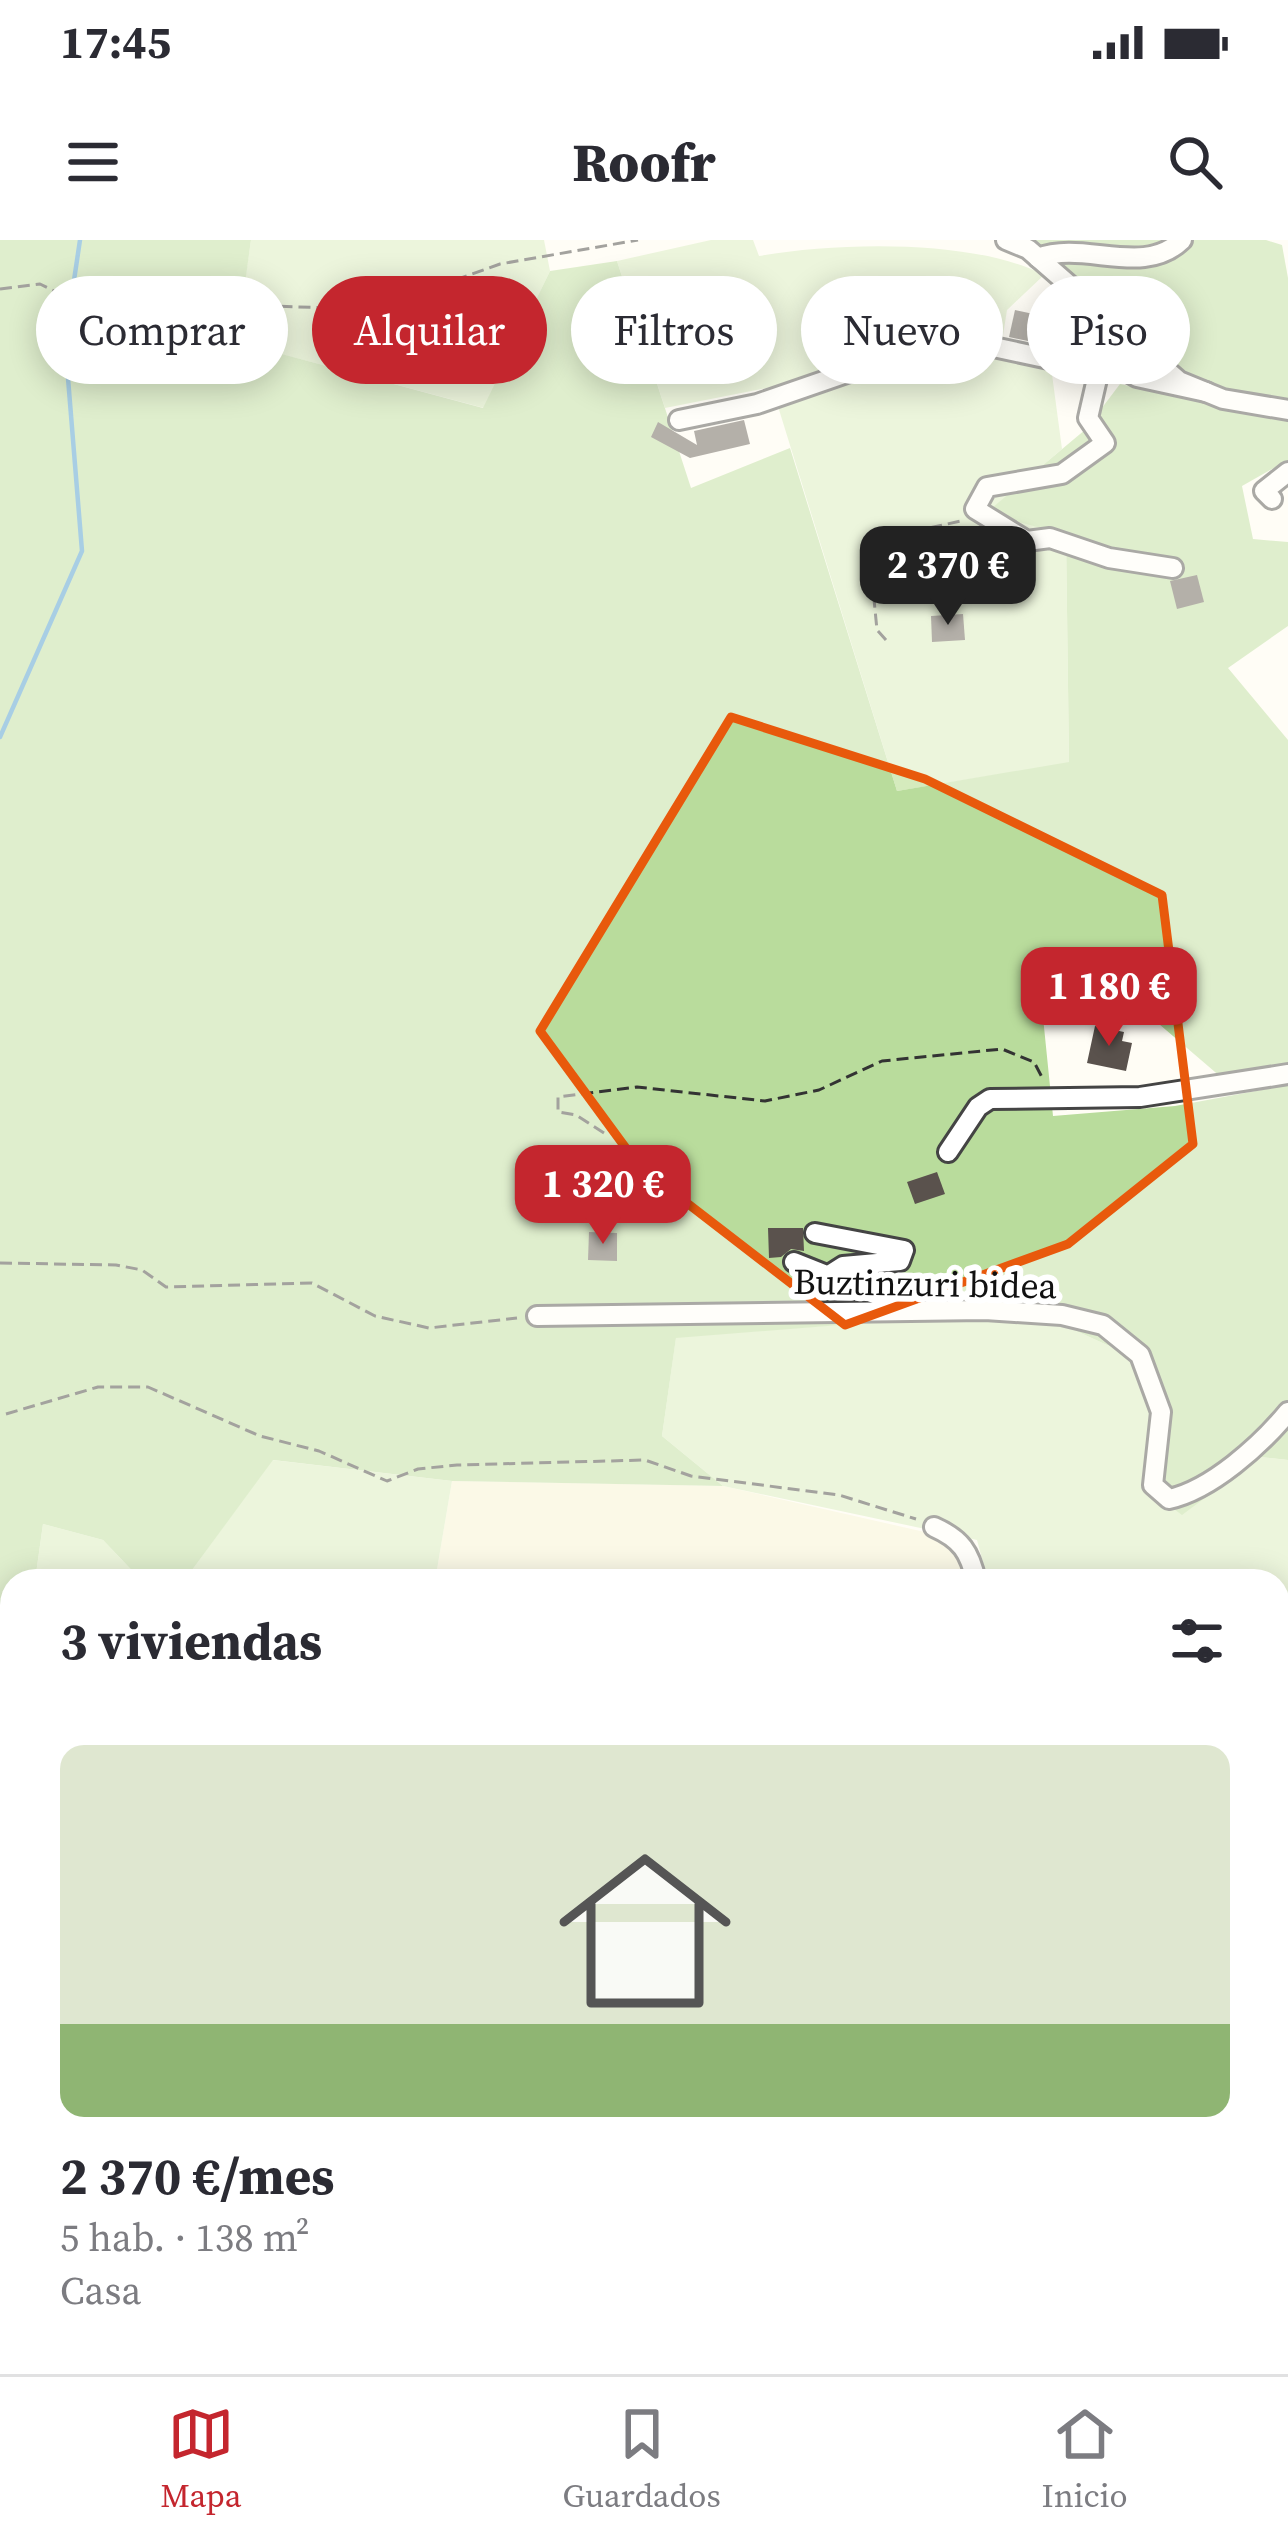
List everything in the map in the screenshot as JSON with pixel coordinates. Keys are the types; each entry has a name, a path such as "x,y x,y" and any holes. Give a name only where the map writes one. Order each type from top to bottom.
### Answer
{"street":[{"path":"1006,240 1038,258 1179,381 1205,392"},
{"path":"1038,258 1064,250 1152,257 1182,240"},
{"path":"679,420 758,404 872,365 917,339 942,336 1027,354"},
{"path":"1096,384 1088,418 1106,443 1062,474 987,488 975,509 1027,541 1050,538 1155,569 1173,568"},
{"path":"1169,384 1288,410"},
{"path":"1272,499 1264,491 1288,472"},
{"path":"948,1152 977,1107 989,1099 1140,1097 1288,1074"},
{"path":"815,1233 904,1250 900,1261 843,1266 832,1273"},
{"path":"794,1262 832,1273 918,1312"},
{"name":"Buztinzuri bidea","path":"537,1316 918,1312 1062,1315 1103,1324 1140,1355 1161,1412 1153,1485 1168,1499 1188,1495 1271,1432 1288,1412"},
{"path":"934,1527 955,1537 970,1554 973,1569"}],"path":[{"path":"0,289 40,284 88,308 137,315 196,304 374,309 500,264 638,240"},
{"path":"886,640 877,629 869,548 878,539 934,531 979,513"},
{"path":"604,1132 576,1115 558,1112 558,1097 637,1087 765,1101 819,1090 882,1061 1002,1049 1034,1062 1051,1100"},
{"path":"0,1263 116,1265 142,1270 166,1287 312,1283 375,1316 429,1328 537,1316"},
{"path":"6,1414 98,1387 148,1388 260,1436 319,1451 387,1481 418,1469 457,1465 645,1460 691,1476 839,1495 934,1527"}],"highlighted area":[{"path":"731,717 925,779 1162,895 1193,1144 1068,1244 845,1325 639,1166 540,1031"}],"shaded area":[{"path":"452,1481 723,1486 942,1536 961,1556 963,1569 437,1569"}],"green space":[{"path":"0,240 251,240 246,276 36,276 36,384 288,384 288,356 312,362 312,384 394,384 483,408 495,384 547,384 550,271 617,261 622,276 571,276 571,384 657,384 691,488 790,448 897,791 1069,762 1066,535 986,513 1086,429 1120,384 1288,419 1288,460 1242,486 1253,539 1288,542 1288,626 1228,668 1288,740 1288,1063 1222,1078 1138,1006 1043,1017 1053,1116 1175,1106 1288,1085 1288,1460 1260,1457 1182,1515 1143,1486 1152,1407 1131,1356 1061,1324 916,1319 676,1338 662,1436 723,1486 452,1481 273,1460 193,1569 131,1569 103,1540 43,1524 37,1569 0,1569"},
{"path":"251,240 544,240 550,271 547,277 312,276 312,362 288,356 288,276 246,276"},
{"path":"711,240 753,240 759,256 830,248 908,247 983,255 1044,275 1027,276 1027,291 1007,310 1003,335 1003,276 801,276 801,384 1003,384 1003,355 1027,361 1027,384 1053,384 1062,449 987,513 1066,534 1069,763 897,791 772,387 665,408 657,384 777,384 777,276 622,276 617,261"},
{"path":"1035,240 1266,240 1282,245 1288,278 1288,400 1226,393 1190,378 1190,276 1074,276"},
{"path":"394,384 496,384 484,408"},
{"path":"916,1319 1061,1324 1131,1356 1260,1457 1288,1460 1288,1569 985,1569 977,1540 723,1486 662,1436 676,1337"},
{"path":"272,1460 452,1481 437,1569 193,1569"},
{"path":"43,1524 103,1540 131,1569 37,1569"}],"building":[{"path":"1015,310 1027,313 1027,341 1009,337"},
{"path":"744,420 750,444 690,458 651,437 658,422 697,445 694,431"},
{"path":"1197,575 1204,602 1177,609 1170,581"},
{"path":"963,614 965,640 932,642 931,616"},
{"path":"1095,1026 1124,1032 1122,1041 1132,1043 1126,1071 1087,1063"},
{"path":"937,1172 945,1194 915,1204 907,1182"},
{"path":"768,1228 803,1228 804,1251 791,1249 781,1257 769,1258"},
{"path":"589,1232 617,1233 617,1261 588,1260"}],"waterway":[{"path":"0,737 82,551 65,341 80,240"}]}
